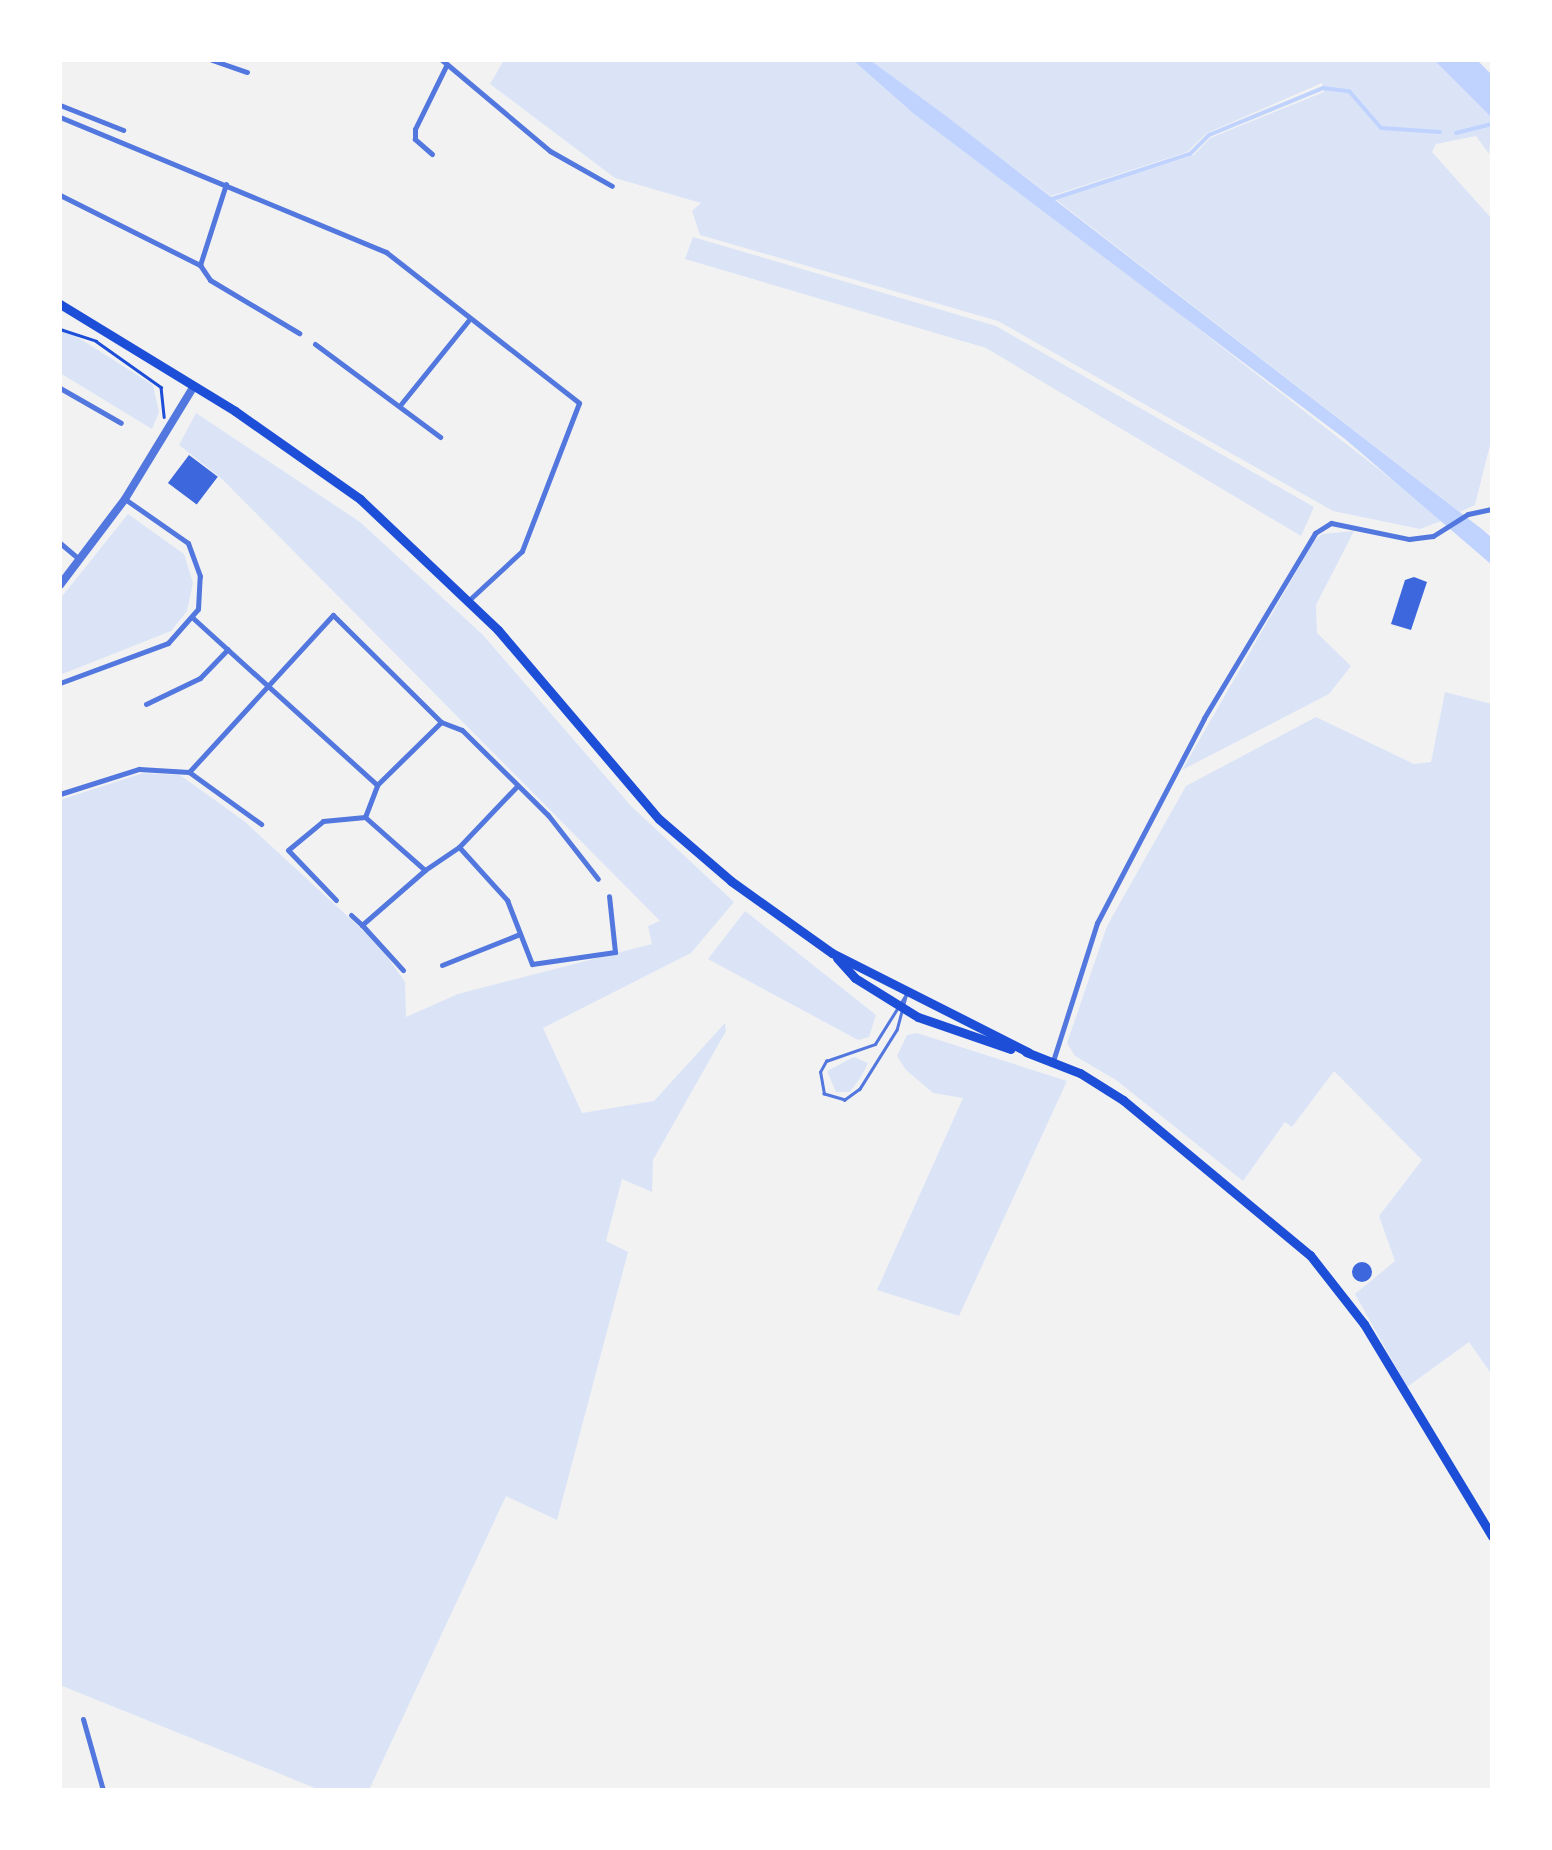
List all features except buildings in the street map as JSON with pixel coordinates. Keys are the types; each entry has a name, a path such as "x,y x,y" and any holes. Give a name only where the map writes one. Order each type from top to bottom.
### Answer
{"highway":[{"path":"60,304 194,386 351,492 468,600 667,827 832,952 1028,1052"},
{"path":"832,952 855,978 906,1010 967,1038 1053,1060 1123,1100 1331,1277 1492,1536"}],"street":[{"path":"212,60 247,72"},
{"path":"432,154 415,139 415,129 444,62 550,151 612,186"},
{"path":"60,105 124,130"},
{"path":"60,116 386,252 468,320 579,402 522,552 468,600"},
{"path":"200,266 226,184"},
{"path":"60,195 200,266 210,280 299,333"},
{"path":"401,404 468,320"},
{"path":"315,344 401,404 440,437"},
{"path":"60,585 126,499 194,386"},
{"path":"60,388 121,423"},
{"path":"60,683 168,643 194,619 201,587 192,550 180,533 126,499"},
{"path":"1053,1060 1097,924 1204,718 1315,533 1330,523 1409,538 1448,529 1468,514 1492,509"},
{"path":"60,543 82,561"},
{"path":"189,772 333,614 441,722 462,730 517,786 598,880"},
{"path":"194,619 378,786"},
{"path":"146,704 200,678 228,649"},
{"path":"365,818 378,786 441,722"},
{"path":"60,794 150,767 189,772 261,824"},
{"path":"362,925 425,870 459,847 517,786"},
{"path":"336,900 287,847 323,821 365,818 425,870"},
{"path":"459,847 508,900 532,964 615,952 609,896"},
{"path":"350,915 403,970"},
{"path":"442,965 520,934"},
{"path":"82,1719 103,1790"}],"lane":[{"path":"907,993 906,1010 860,1090 845,1100 824,1094 820,1072 826,1061 875,1044 895,1004 907,993"}],"path":[{"path":"60,329 96,342 161,387 164,417"}],"shaded area":[{"path":"504,60 853,60 1444,520 1420,529 1333,511 998,321 700,235 692,211 701,203 615,178 490,84"},
{"path":"870,60 1434,60 1492,118 1489,154 1476,136 1436,144 1432,152 1492,219 1492,437 1475,505 1460,512 1055,199 1194,155 1210,138 1324,92 1322,83 1207,133 1187,152 1051,196"},
{"path":"693,237 996,326 1314,507 1301,536 986,348 685,259"},
{"path":"60,326 153,385 159,412 152,429 60,373"},
{"path":"196,413 360,522 483,635 631,806 734,902 691,953 543,1028 582,1113 654,1101 725,1023 726,1031 653,1160 652,1192 622,1179 606,1241 628,1252 557,1520 506,1496 369,1790 320,1790 60,1685 60,800 143,773 180,775 244,821 380,946 405,982 406,1017 458,994 652,944 648,926 660,921 223,480 179,445"},
{"path":"128,514 184,554 193,583 187,611 171,631 60,675 60,599"},
{"path":"1354,531 1316,605 1317,633 1351,666 1329,694 1182,770 1314,541 1322,534"},
{"path":"1445,692 1492,704 1492,1375 1469,1342 1407,1387 1355,1294 1395,1261 1379,1216 1422,1160 1334,1071 1292,1127 1285,1122 1243,1181 1116,1080 1075,1056 1067,1043 1107,926 1186,786 1316,717 1414,764 1431,762"},
{"path":"745,911 876,1015 869,1037 858,1040 708,959"},
{"path":"917,1033 1067,1081 959,1316 877,1290 963,1098 933,1093 906,1070 897,1056 907,1035"},
{"path":"854,1057 868,1063 861,1077 850,1092 836,1092 827,1071"}],"water":[{"path":"853,60 870,60 946,116 1483,530 1492,538 1492,565 1345,439 913,113"},
{"path":"1434,60 1477,60 1492,75 1492,118"}],"waterway":[{"path":"1052,199 1190,154 1209,135 1323,88 1349,91 1381,128 1440,132"},
{"path":"1456,133 1492,124"}]}
